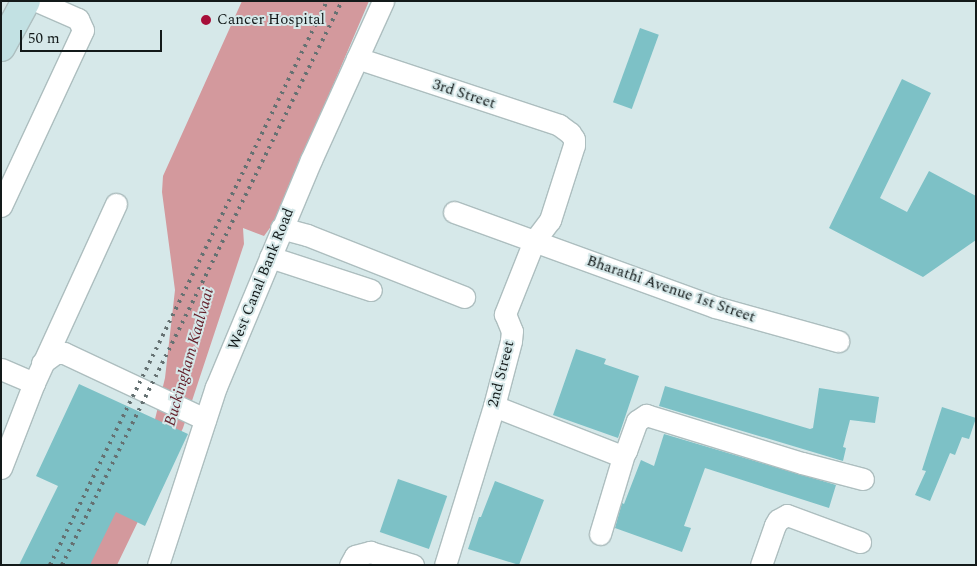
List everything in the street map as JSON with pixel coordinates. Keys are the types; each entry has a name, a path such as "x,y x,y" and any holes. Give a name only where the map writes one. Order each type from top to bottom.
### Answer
{"street":[{"path":"1,47 26,1"},
{"path":"1,206 83,30 78,19 37,1"},
{"name":"West Canal Bank Road","path":"158,565 199,416 382,1"},
{"name":"3rd Street","path":"356,58 558,125 570,133"},
{"name":"2nd Street","path":"445,565 494,406 511,341 512,331 505,314 534,241 550,220 574,145 570,133"},
{"path":"1,468 42,363 116,204"},
{"name":"Bharathi Avenue 1st Street","path":"454,212 715,307 838,341"},
{"path":"281,228 308,234 464,298"},
{"path":"270,257 372,290"},
{"path":"42,363 56,353 71,356 199,416"},
{"path":"1,369 34,383"},
{"path":"494,406 614,453 624,454"},
{"path":"600,534 624,454 637,421 646,415 802,463 863,479"},
{"path":"761,565 778,520 787,515 860,542"},
{"path":"350,565 355,556 370,552 413,565"}],"water":[{"name":"Buckingham Kaalvaai","path":"242,1 369,1 275,221 264,236 243,228 244,244 183,428 117,565 87,565 149,444 165,378 175,290 162,192 163,176"}],"building":[{"path":"640,28 659,35 632,109 613,102"},
{"path":"902,79 931,93 880,198 907,212 929,171 976,196 976,240 923,277 829,228"},
{"path":"576,349 606,359 604,364 639,376 618,438 553,415"},
{"path":"79,384 188,434 145,526 116,512 90,565 19,565 58,486 36,476"},
{"path":"665,386 810,429 813,428 819,388 879,397 875,423 850,420 843,447 846,448 843,461 659,406"},
{"path":"942,407 976,418 969,439 962,437 955,455 950,453 930,501 915,495 926,471 922,470"},
{"path":"664,434 836,485 829,508 705,468 684,526 691,528 682,552 615,528 622,503 624,504 641,460 654,466"},
{"path":"398,479 447,496 429,549 380,532"},
{"path":"495,481 544,500 519,565 468,549 479,517 481,517"}],"railway":[{"path":"50,565 327,1"},
{"path":"62,565 342,1"}],"place":[{"name":"Cancer Hospital","path":"206,20"}]}
